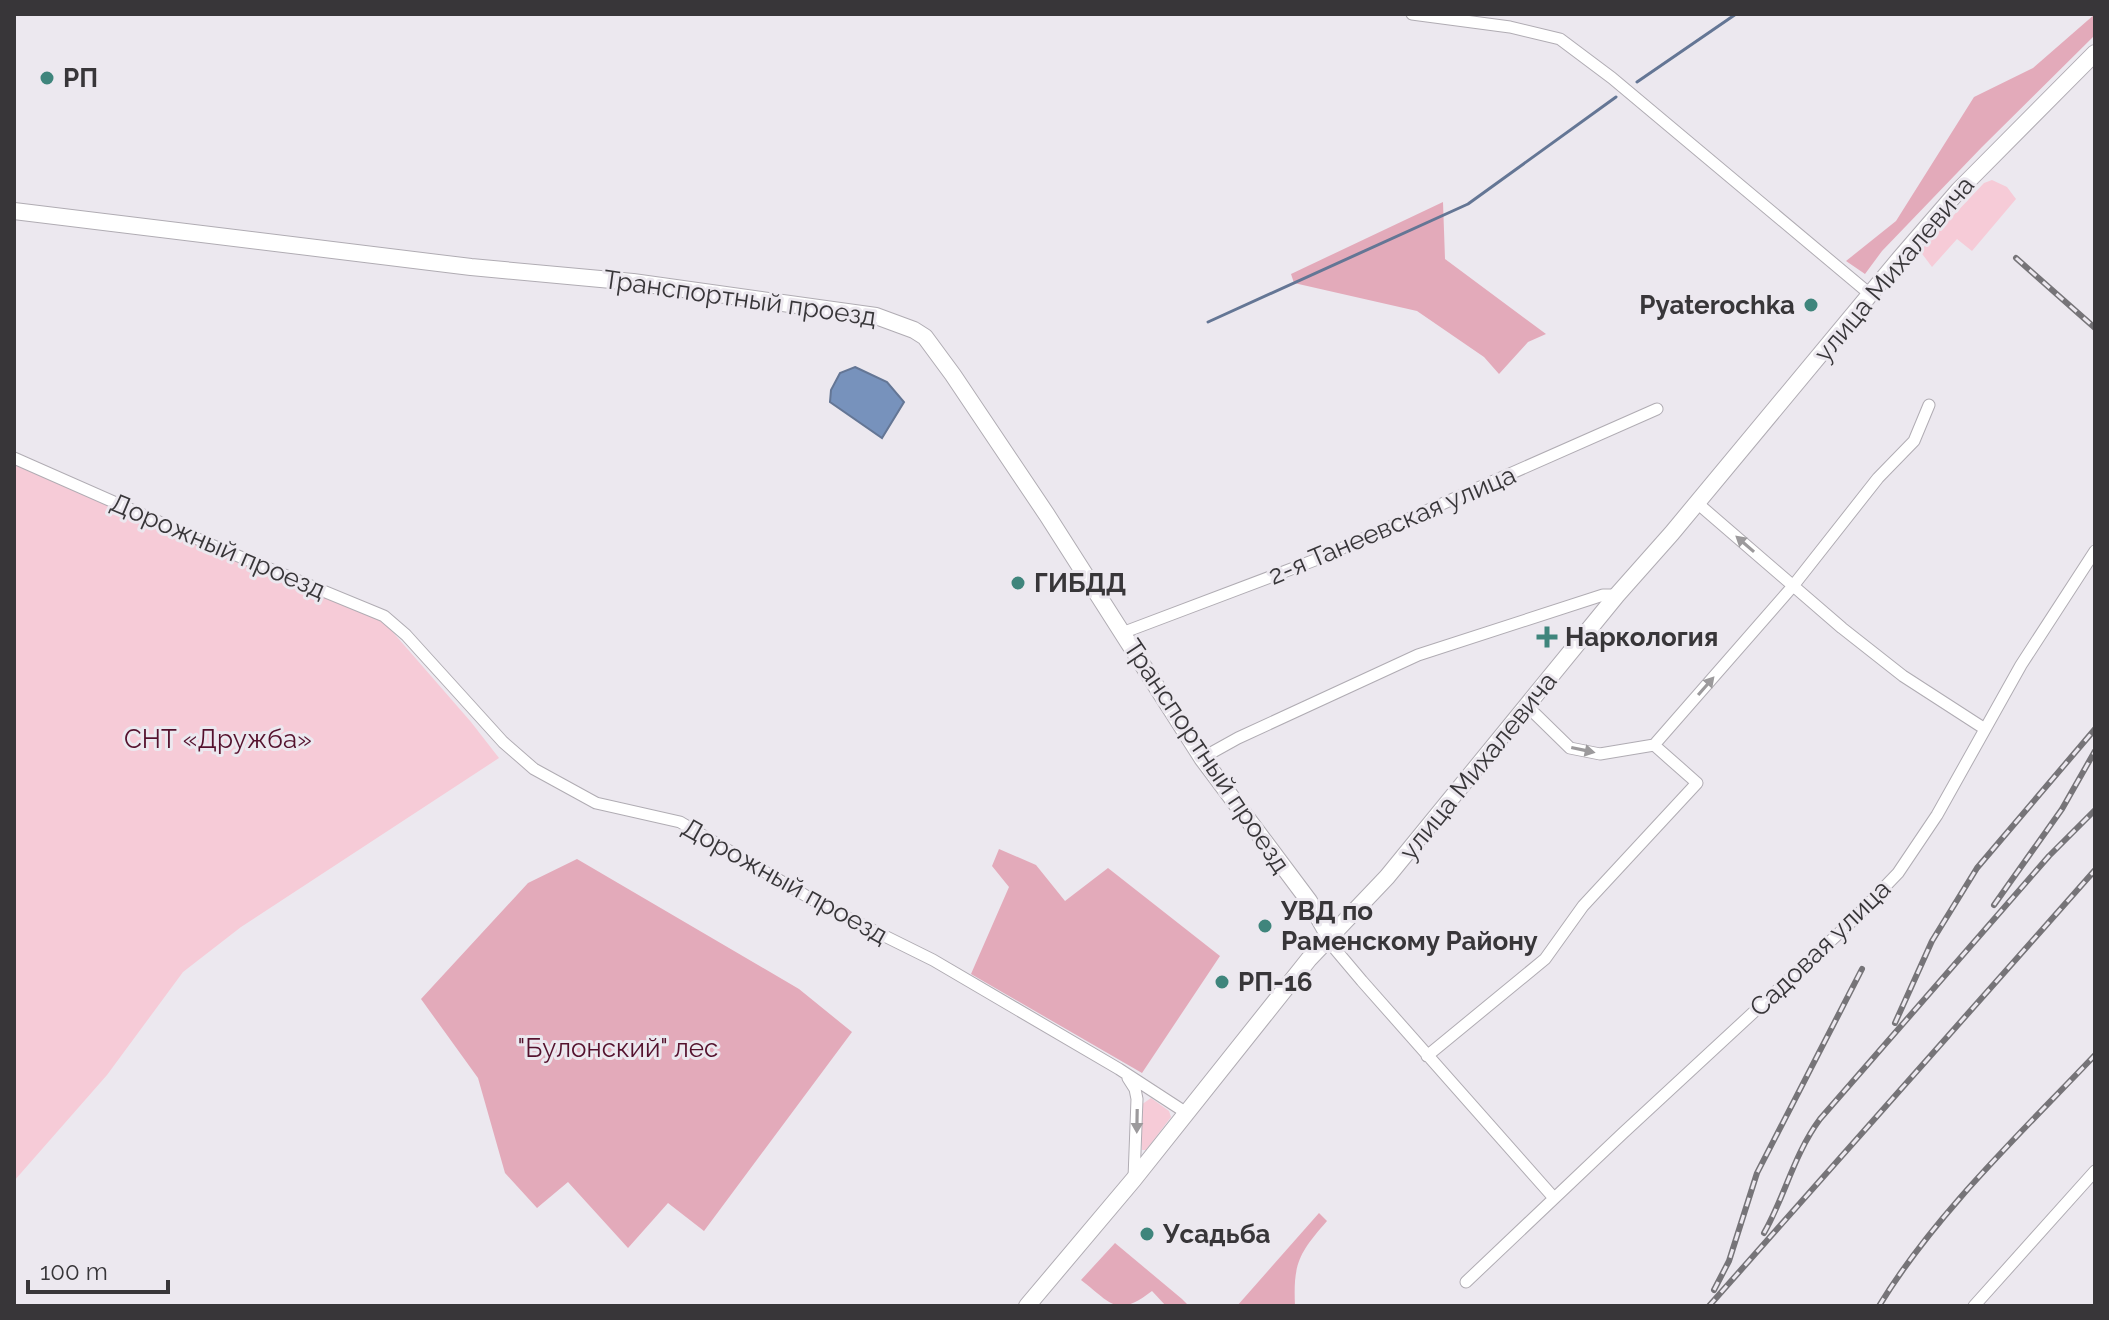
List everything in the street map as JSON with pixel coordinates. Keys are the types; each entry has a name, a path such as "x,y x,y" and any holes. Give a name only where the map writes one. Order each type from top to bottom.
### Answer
{"main road":[{"name":"улица Михалевича","path":"1027,1306 1134,1179 1309,959 1387,877 1617,595 1959,190 2095,53"},
{"name":"Транспортный проезд","path":"14,211 471,267 633,282 889,318 925,337 1047,515 1202,758 1309,901 1330,938"}],"street":[{"path":"1412,14 1510,27 1560,39 1634,96 1871,295"},
{"path":"1527,706 1570,748 1600,754 1654,745 1793,586 1878,478 1914,441 1929,405"},
{"name":"2-я Танеевская улица","path":"1122,633 1315,560 1657,409"},
{"name":"Дорожный проезд","path":"14,458 209,544 384,616 406,635 503,742 534,769 596,803 680,822 820,904 933,960 1119,1069 1185,1112"},
{"path":"1696,502 1903,676 1985,729"},
{"name":"Садовая улица","path":"1466,1282 1850,923 1898,873 1937,815 2021,665 2095,551"},
{"path":"1202,758 1238,738 1418,655 1603,595 1617,595"},
{"path":"1427,1056 1545,959 1583,906 1697,783 1654,745"},
{"name":"Транспортный проезд","path":"1330,938 1335,949 1427,1056 1554,1198"},
{"path":"1119,1069 1135,1089 1134,1179"},
{"path":"1974,1306 2095,1171"}],"green space":[{"path":"2095,14 2095,35 1982,147 1882,251 1865,274 1846,261 1896,221 1974,97 2033,68"},
{"path":"1992,180 2007,187 2016,199 1972,251 1957,239 1932,267 1920,251 1984,183"},
{"path":"1443,202 1445,259 1546,334 1528,342 1499,374 1484,357 1417,311 1294,283 1291,274"},
{"name":"СНТ «Дружба»","path":"14,462 207,550 384,622 499,758 241,927 183,972 107,1075 14,1181"},
{"path":"999,849 1036,865 1065,901 1108,868 1220,956 1142,1073 971,974 1009,887 992,866"},
{"name":"\"Булонский\" лес","path":"577,859 799,989 852,1032 704,1231 668,1203 628,1248 568,1182 537,1208 505,1173 478,1078 421,999 528,883"},
{"path":"1151,1098 1169,1111 1171,1117 1146,1150 1142,1150 1141,1105"},
{"path":"1319,1213 1327,1221 1300,1259 1295,1279 1295,1306 1237,1306"},
{"path":"1115,1243 1189,1306 1166,1306 1152,1291 1130,1304 1115,1305 1081,1280"}],"water":[{"path":"855,367 887,382 904,402 882,438 830,402 831,390 840,373"}],"waterway":[{"path":"1637,82 1736,14"},
{"path":"1208,322 1468,204 1616,97"}],"railway":[{"path":"2016,258 2095,328"},
{"path":"1895,1023 1932,941 1977,868 2095,729"},
{"path":"1994,905 2062,809 2095,751"},
{"path":"1764,1233 1803,1146 1820,1119 2049,856 2095,810"},
{"path":"1709,1306 2095,870"},
{"path":"1714,1290 1729,1261 1757,1173 1862,969"},
{"path":"1879,1306 1901,1272 1952,1207 2095,1055"}],"place":[{"name":"РП","path":"47,78"},
{"name":"Pyaterochka","path":"1811,305"},
{"name":"ГИБДД","path":"1018,583"},
{"name":"Наркология","path":"1547,637"},
{"name":"УВД по Раменскому Району","path":"1265,926"},
{"name":"РП-16","path":"1222,982"},
{"name":"Усадьба","path":"1147,1234"}]}
